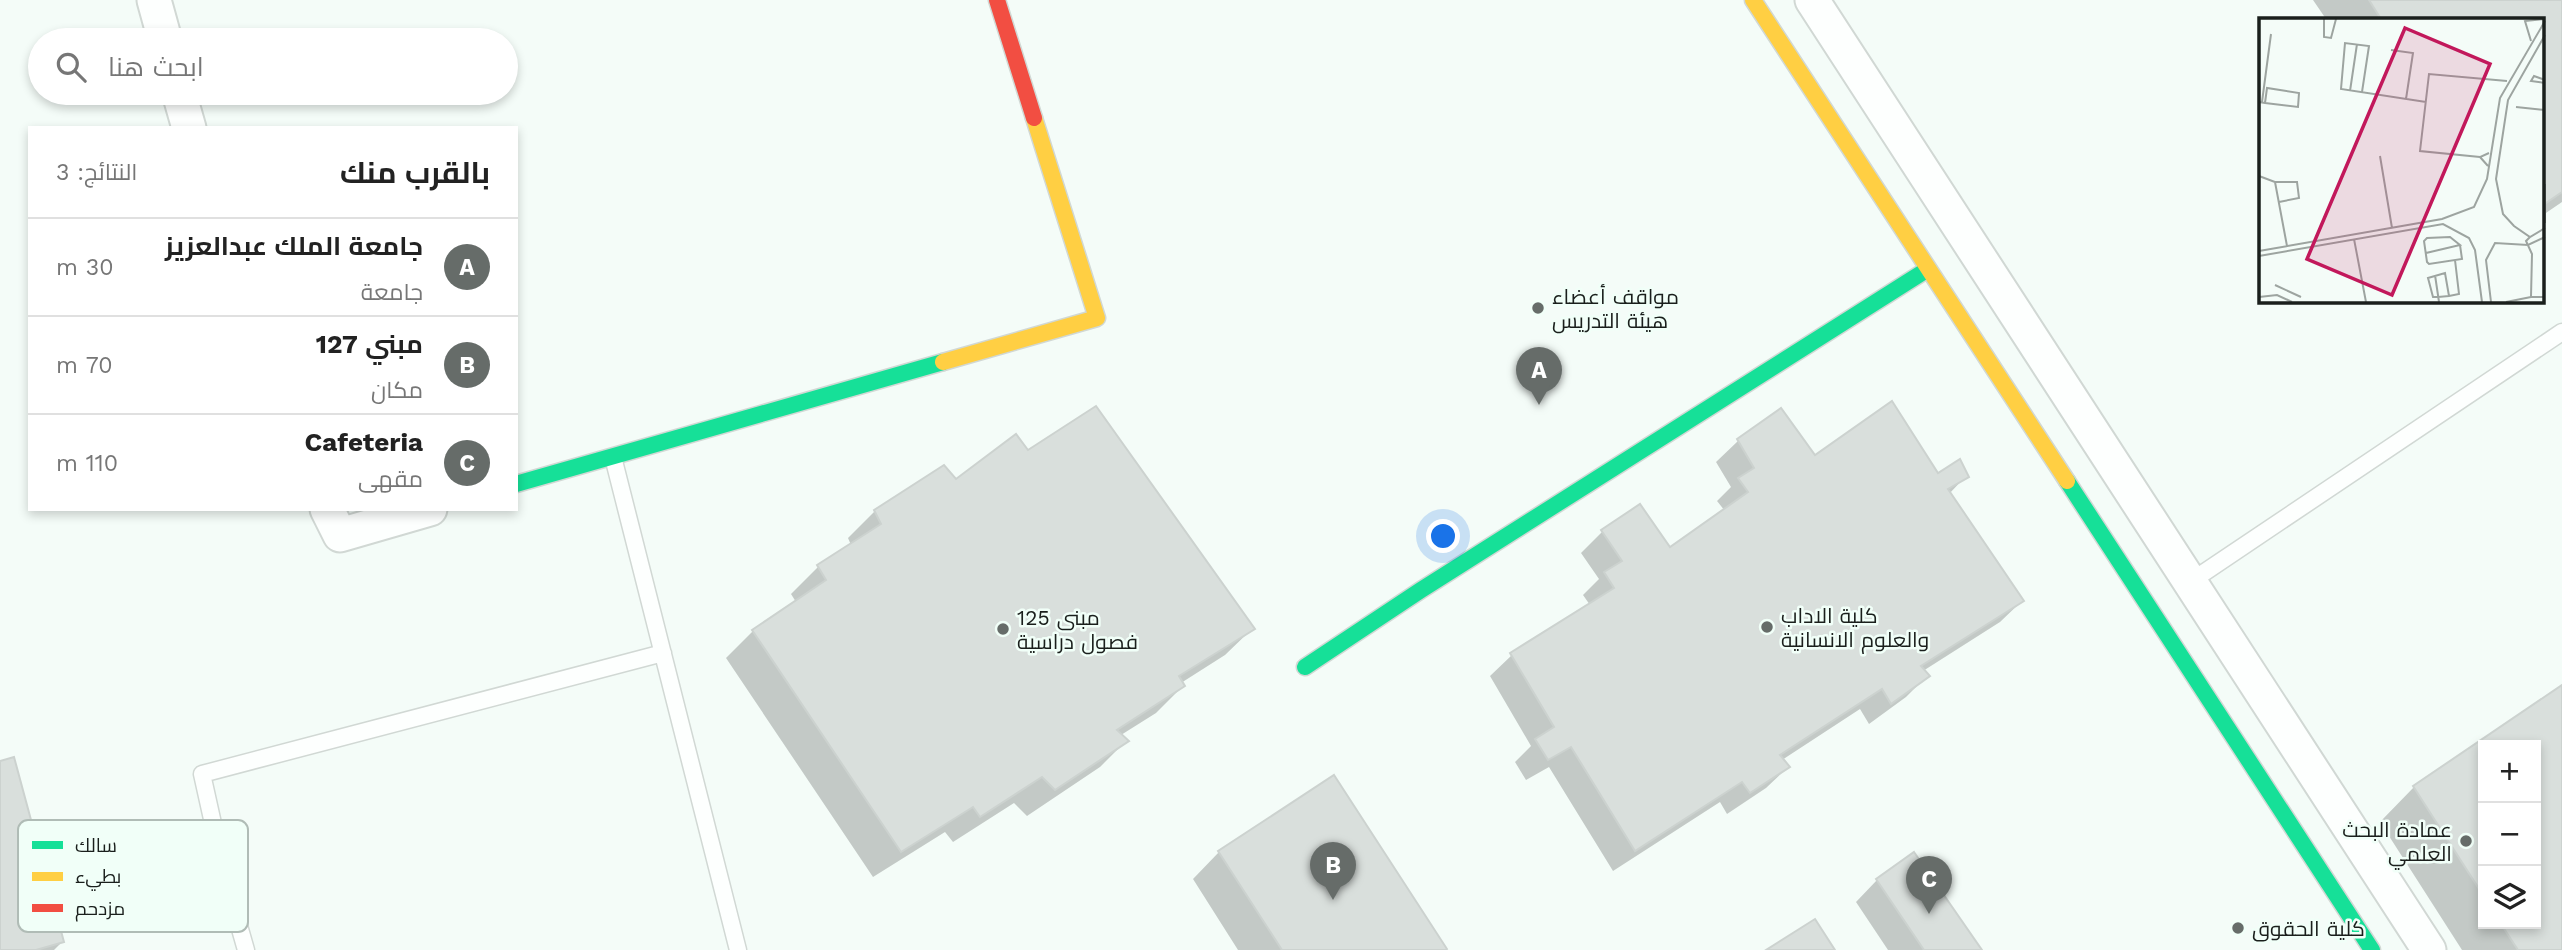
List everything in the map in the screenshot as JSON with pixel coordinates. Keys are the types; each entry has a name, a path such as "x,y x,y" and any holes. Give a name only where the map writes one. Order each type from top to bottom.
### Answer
{"street":[{"path":"154,0 161,28"},
{"path":"518,483 1097,318 997,0"},
{"path":"1753,0 2372,950"},
{"path":"1812,0 2429,950"},
{"path":"182,105 187,126"},
{"path":"1305,667 1432,583 1928,269"},
{"path":"328,511 340,535 423,511"}],"lane":[{"path":"2190,582 2562,332"},
{"path":"613,457 738,950"},
{"path":"212,820 202,774 663,653"},
{"path":"241,932 246,950"}],"building":[{"path":"2369,0 2562,0 2562,192 2544,204 2544,18 2380,18"},
{"name":"كلية الاداب والعلوم الانسانية","path":"1892,401 1938,473 1960,459 1969,477 1948,489 2024,601 1921,666 1930,676 1891,704 1882,689 1780,755 1790,767 1750,793 1742,782 1635,851 1571,747 1548,760 1535,739 1554,727 1510,653 1614,588 1604,572 1622,561 1601,530 1640,504 1670,547 1748,492 1738,478 1754,468 1737,439 1781,408 1815,455"},
{"name":"مبنى 125 فصول دراسية","path":"1096,406 1255,629 1179,676 1185,686 1117,730 1129,741 1055,790 1042,777 980,817 973,807 901,852 752,630 826,580 817,565 881,524 874,510 944,465 956,479 1016,434 1028,450"},
{"name":"عمادة البحث العلمي","path":"2562,685 2562,950 2518,950 2504,929 2541,929 2541,740 2481,740"},
{"name":"عمادة البحث العلمي","path":"2478,742 2478,887 2413,786"},
{"path":"14,757 31,820 18,820 18,932 61,932 64,942 36,950 0,950 0,761"},
{"path":"1334,775 1446,950 1282,950 1218,851"},
{"path":"1914,852 1982,950 1924,950 1876,879"},
{"path":"1815,919 1835,950 1766,950"}],"traffic: fast":[{"path":"1305,667 1421,590 1928,269"},
{"path":"518,483 943,362"},
{"path":"2067,481 2372,950"}],"traffic: slow":[{"path":"1753,0 2067,481"},
{"path":"943,362 1097,318 1034,118"}],"traffic: jam":[{"path":"997,0 1034,118"}],"place":[{"name":"مواقف أعضاء هيئة التدريس","path":"1538,308"},
{"name":"جامعة الملك عبدالعزيز","path":"1539,405"},
{"name":"كلية الاداب والعلوم الانسانية","path":"1767,627"},
{"name":"مبنى 125 فصول دراسية","path":"1003,629"},
{"name":"عمادة البحث العلمي","path":"2466,841"},
{"name":"مبني 127","path":"1333,900"},
{"name":"Cafeteria","path":"1929,914"},
{"name":"كلية الحقوق","path":"2238,928"}]}
